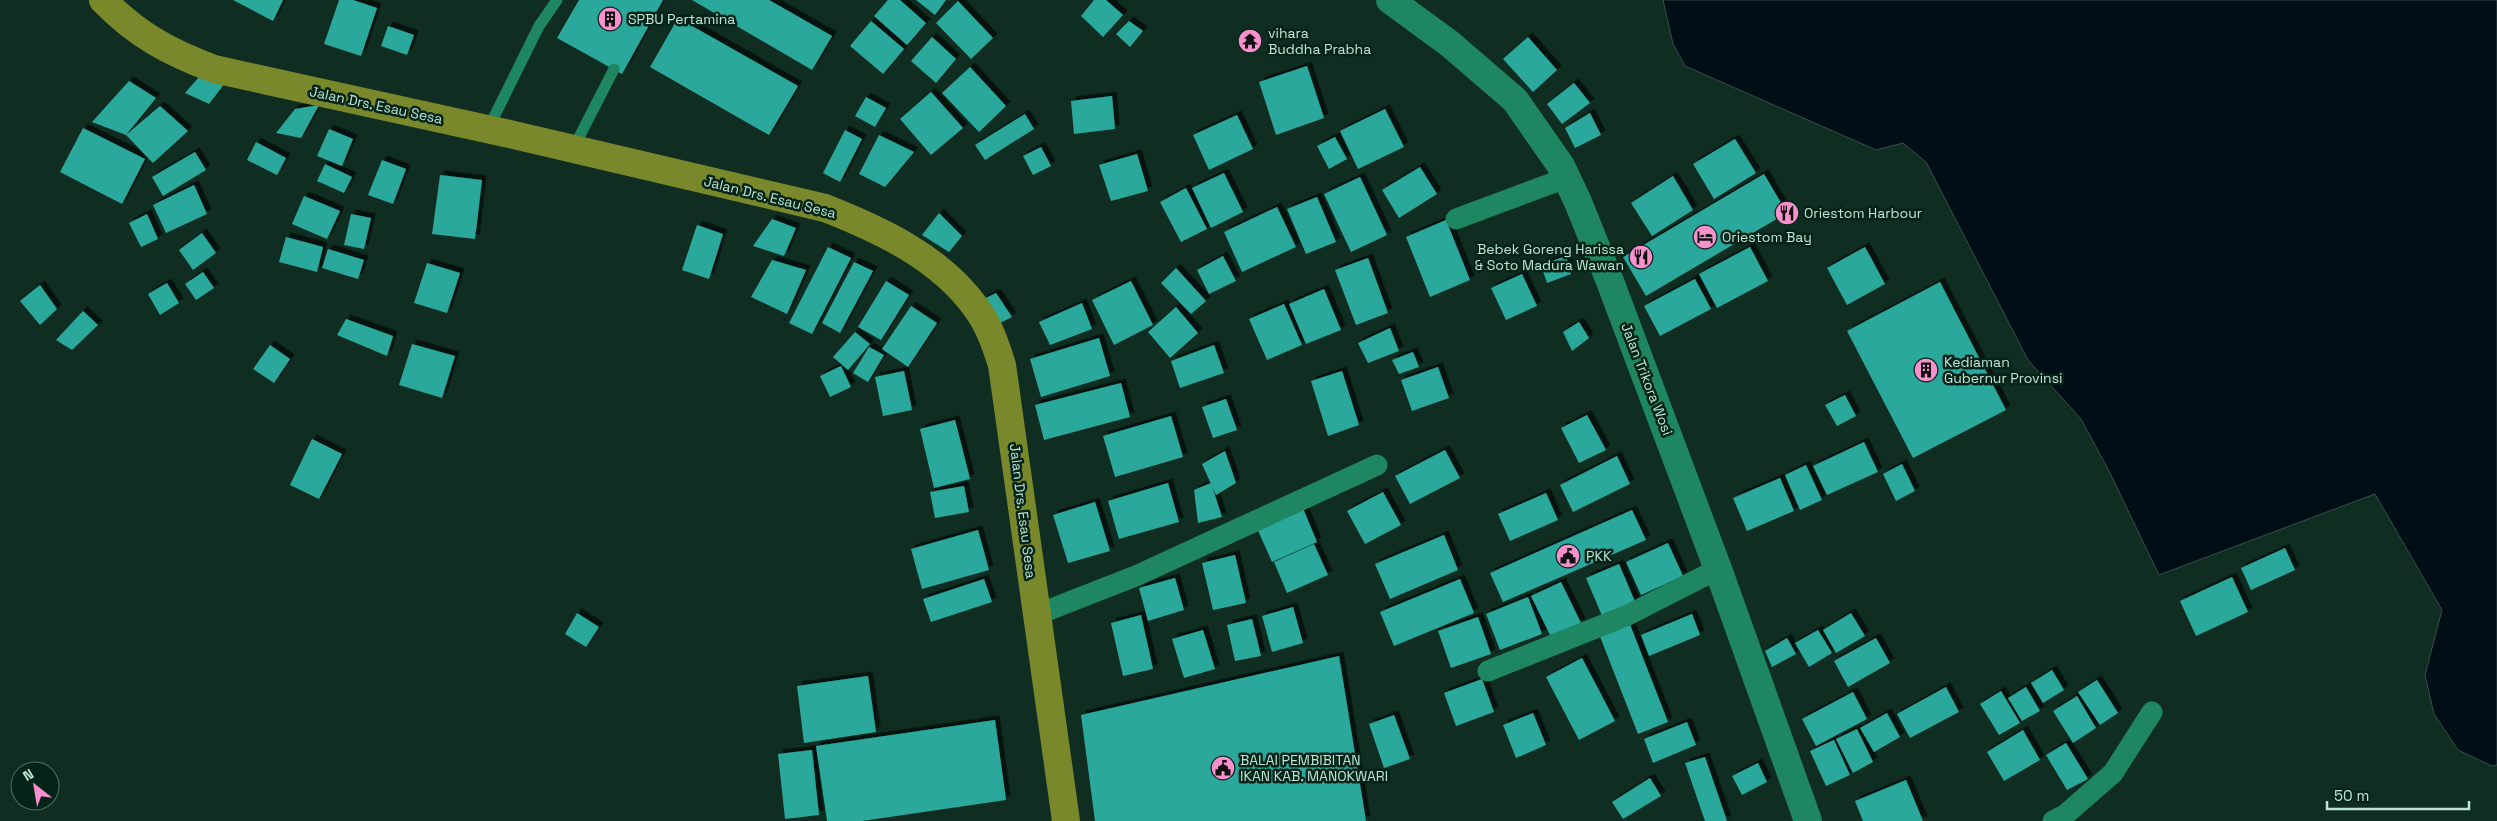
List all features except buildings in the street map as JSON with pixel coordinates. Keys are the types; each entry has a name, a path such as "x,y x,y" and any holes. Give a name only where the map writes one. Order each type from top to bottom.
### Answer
{"highway":[{"name":"Jalan Drs. Esau Sesa","path":"103,0 125,23 169,50 214,69 488,129 824,208 865,224 932,263 965,294 987,327 1004,374 1066,821"}],"street":[{"name":"Jalan Trikora Wosi","path":"1390,0 1450,44 1515,100 1554,155 1566,178 1611,284 1718,569 1808,821"},
{"path":"1456,219 1566,178"},
{"path":"1036,615 1138,574 1377,465"},
{"path":"1488,671 1628,615 1718,569"},
{"path":"2053,821 2065,815 2113,773 2152,712"}],"lane":[{"path":"488,129 540,26 557,0"},
{"path":"573,149 614,70"}],"shaded area":[{"path":"1663,0 2497,0 2497,765 2492,766 2458,750 2434,714 2425,675 2442,610 2375,494 2159,575 2109,471 2081,419 2028,360 1926,162 1903,143 1876,150 1685,66 1673,44"}],"place":[{"name":"SPBU Pertamina","path":"610,19"},
{"name":"vihara Buddha Prabha","path":"1250,41"},
{"name":"Oriestom Harbour","path":"1787,213"},
{"name":"Oriestom Bay","path":"1705,237"},
{"name":"Bebek Goreng Harissa & Soto Madura Wawan","path":"1641,257"},
{"name":"Kediaman Gubernur Provinsi","path":"1926,370"},
{"name":"PKK","path":"1568,556"},
{"name":"BALAI PEMBIBITAN IKAN KAB. MANOKWARI","path":"1223,768"}]}
